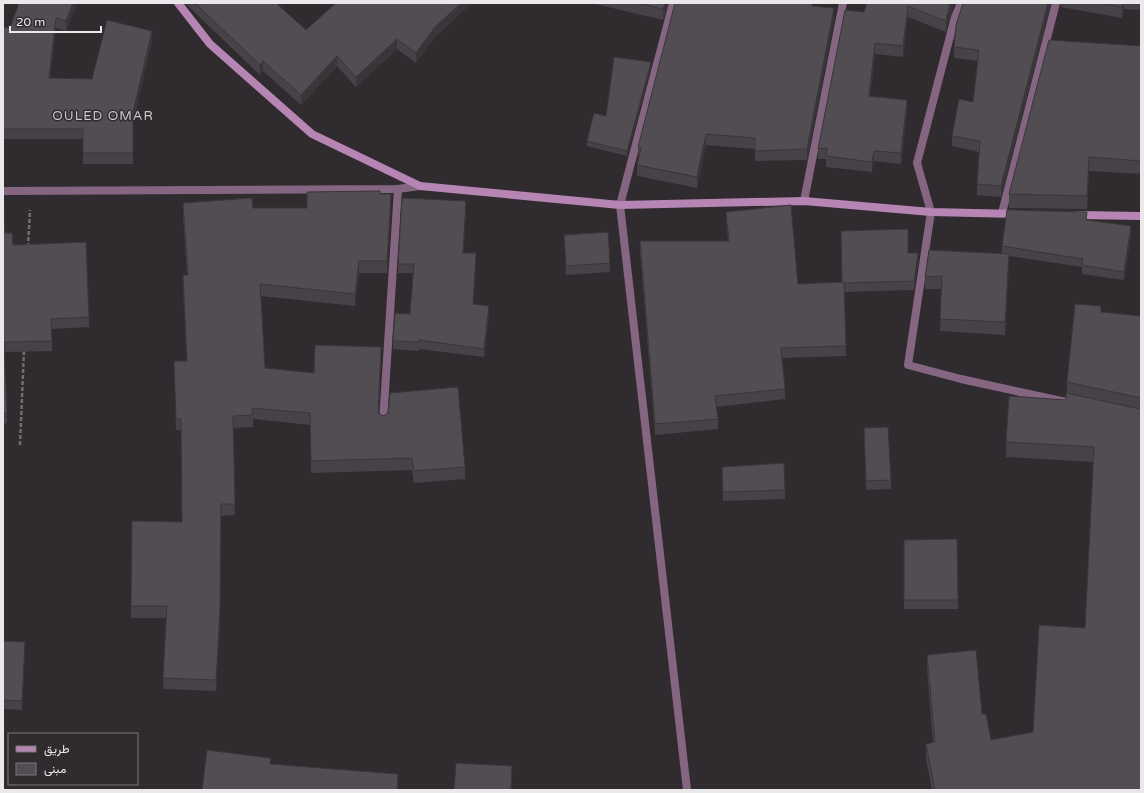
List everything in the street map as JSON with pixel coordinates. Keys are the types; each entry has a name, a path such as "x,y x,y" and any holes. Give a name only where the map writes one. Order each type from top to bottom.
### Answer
{"main road":[{"path":"178,3 210,44 312,134 420,186 620,205 804,201 931,212 1025,214"},
{"path":"1071,215 1141,216"}],"street":[{"path":"674,3 620,205 687,790"},
{"path":"804,201 843,3"},
{"path":"961,3 955,17 917,163 931,212 908,366 1073,403"},
{"path":"1002,213 1056,3"},
{"path":"3,191 398,189 420,186"},
{"path":"383,422 398,189"}],"path":[{"path":"28,254 30,190"},
{"path":"20,445 24,349"}],"building":[{"path":"19,3 73,3 66,21 56,18 49,78 92,79 107,20 152,31 133,112 133,153 83,153 83,129 3,129 3,27 10,28"},
{"path":"195,3 276,3 306,30 336,3 461,3 435,27 416,53 397,39 356,77 337,56 301,95 263,61 260,65"},
{"path":"638,3 665,3 663,9"},
{"path":"675,3 812,3 812,6 834,8 807,149 755,151 755,138 706,134 697,177 637,165 641,148 638,147"},
{"path":"867,3 950,3 946,21 908,6 903,46 875,43 869,96 907,100 901,153 874,151 872,162 826,156 827,148 818,149 845,10 864,12"},
{"path":"963,3 1048,3 1001,186 977,184 980,141 952,136 959,99 973,102 979,50 954,47 956,25"},
{"path":"1099,3 1123,3 1122,7"},
{"path":"1049,40 1141,46 1141,161 1089,157 1087,196 1009,194"},
{"path":"614,57 651,62 627,151 587,141 594,113 606,116"},
{"path":"380,191 380,194 391,194 387,261 359,261 355,294 260,284 265,368 314,373 315,345 381,347 378,413 383,416 388,413 390,393 458,387 465,467 414,471 412,458 311,461 310,413 252,408 253,415 233,416 235,504 221,504 220,610 216,680 163,678 167,606 131,606 132,521 182,522 181,419 176,419 174,361 187,361 183,275 188,275 183,203 252,198 253,208 307,208 307,192"},
{"path":"402,198 466,201 463,253 476,253 473,304 489,306 484,349 419,340 419,342 393,341 395,313 410,314 414,264 398,264"},
{"path":"3,200 5,233 12,233 13,245 86,242 89,317 51,319 52,341 4,342 7,413 3,414"},
{"path":"791,205 798,284 844,282 846,346 781,348 785,389 715,396 718,419 655,424 640,241 729,241 726,212"},
{"path":"1007,210 1087,212 1086,220 1131,226 1124,272 1082,265 1083,259 1002,246"},
{"path":"908,229 908,253 918,253 914,281 842,282 841,231"},
{"path":"608,232 610,263 566,266 564,235"},
{"path":"929,250 1009,254 1005,322 940,319 942,276 925,277"},
{"path":"1075,304 1101,306 1101,312 1141,316 1141,398 1067,382"},
{"path":"1066,393 1141,408 1141,790 935,790 926,744 935,742 927,655 976,650 982,714 986,714 991,740 1033,732 1039,625 1085,628 1094,447 1006,442 1009,396 1066,400"},
{"path":"888,427 891,480 866,481 864,428"},
{"path":"784,463 785,490 723,492 722,467"},
{"path":"957,539 958,600 904,600 904,540"},
{"path":"3,641 25,642 22,701 3,700"},
{"path":"207,750 271,758 270,764 398,774 397,790 202,790"},
{"path":"456,763 512,766 511,790 454,790"}],"district":[{"name":"OULED OMAR","path":"103,115"}]}
